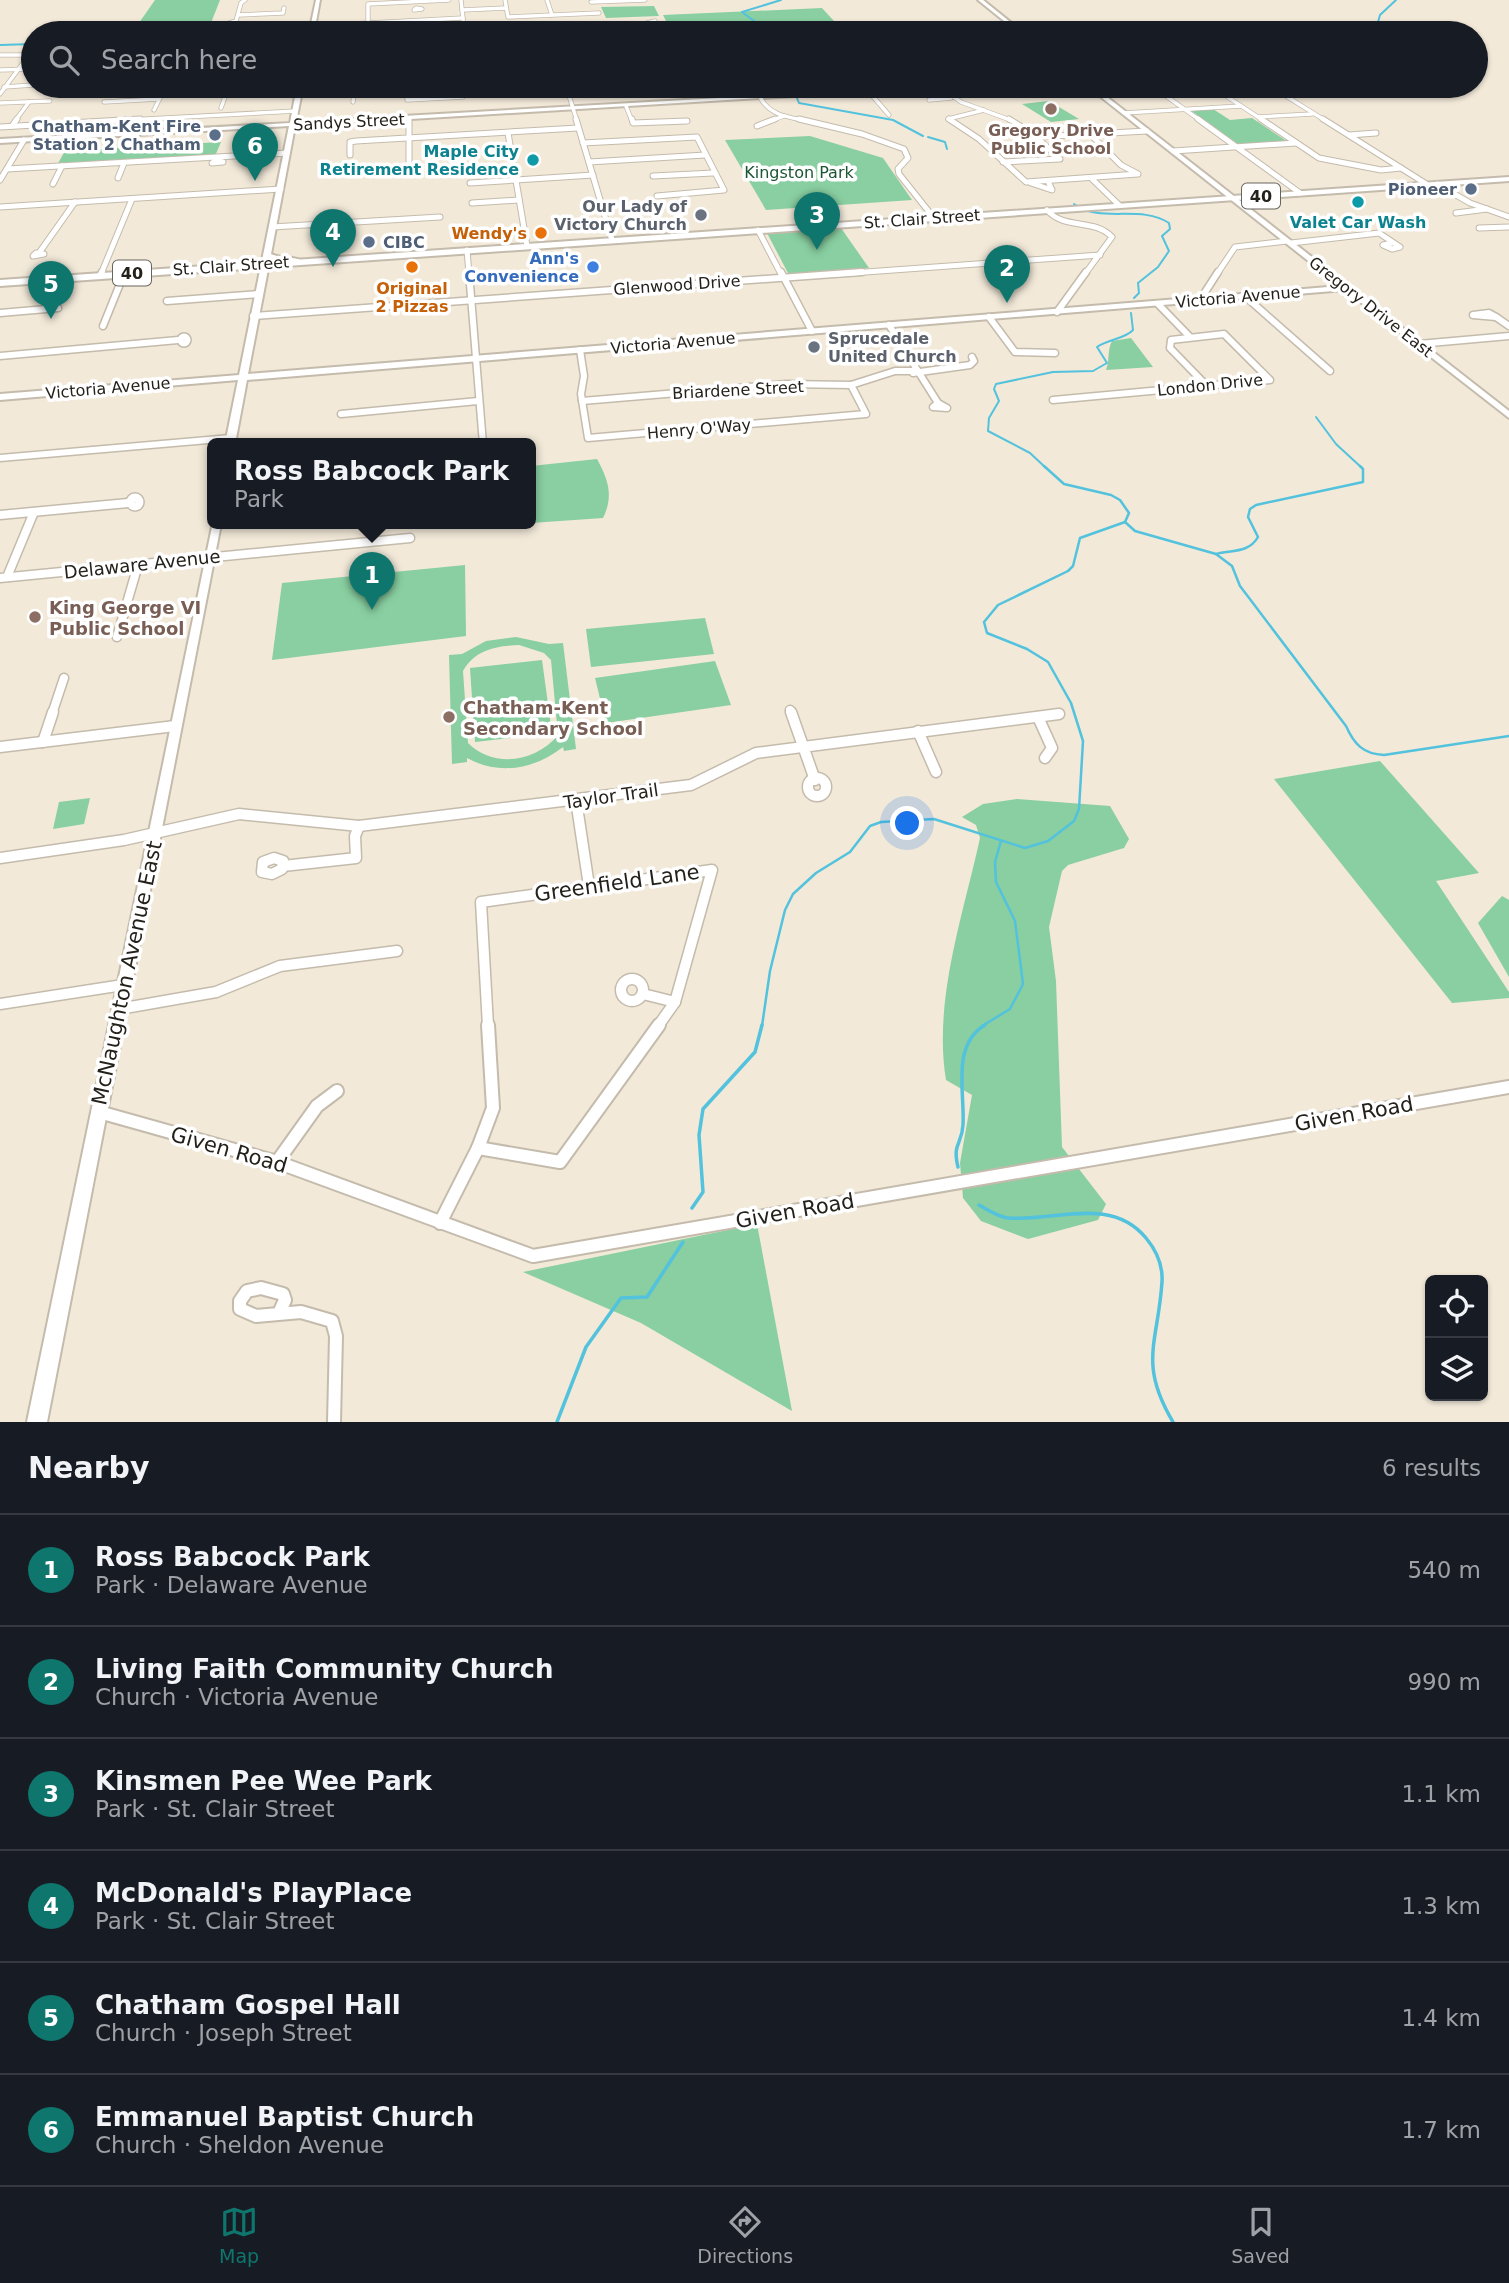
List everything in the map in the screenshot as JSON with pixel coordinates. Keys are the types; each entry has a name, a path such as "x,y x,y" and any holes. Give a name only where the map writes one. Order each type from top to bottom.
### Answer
{"main road":[{"name":"St. Clair Street","path":"0,283 124,274 265,259 301,261 1509,179"}],"street":[{"path":"232,21 238,15 241,2 246,0"},
{"path":"314,21 318,0"},
{"path":"368,21 368,4 449,0"},
{"path":"461,0 464,21"},
{"path":"505,0 508,17 599,13"},
{"path":"547,0 552,15"},
{"path":"590,1 645,0"},
{"path":"980,0 1007,21"},
{"path":"417,1 417,8"},
{"path":"590,1 602,21"},
{"path":"238,15 284,13 284,8"},
{"path":"462,10 506,8"},
{"path":"406,21 463,18"},
{"path":"0,55 21,55"},
{"path":"0,94 21,66"},
{"path":"0,71 21,70"},
{"path":"3,87 21,86"},
{"path":"221,108 225,98"},
{"path":"231,438 298,98"},
{"path":"353,102 354,98"},
{"path":"407,98 444,98"},
{"path":"569,98 612,240"},
{"name":"Sandys Street","path":"0,141 779,98"},
{"path":"874,98 889,115"},
{"path":"929,100 951,98 1013,121 1038,137 1060,159 1003,162"},
{"name":"Gregory Drive East","path":"1105,98 1509,415"},
{"path":"1169,98 1300,193"},
{"path":"1229,98 1319,158 1338,164 1381,170 1401,169"},
{"path":"1289,98 1427,185"},
{"path":"104,102 159,99 154,110"},
{"path":"761,99 770,111 784,116 862,134 904,149 908,158 898,169 899,174 934,218"},
{"path":"0,103 50,101"},
{"path":"12,126 29,102"},
{"path":"626,106 633,124 687,121"},
{"path":"1124,113 1241,106"},
{"path":"984,110 948,119 979,139 1026,182 1052,190 1048,181"},
{"path":"0,127 296,111"},
{"path":"1258,117 1314,114"},
{"path":"757,126 784,116"},
{"path":"409,118 409,165"},
{"path":"350,155 351,142 578,128"},
{"path":"1038,137 1144,131"},
{"path":"508,132 527,246"},
{"path":"1349,135 1376,133"},
{"path":"1026,182 1138,174 1122,165 1090,134"},
{"path":"583,144 696,136 724,190 657,196"},
{"path":"0,180 24,140"},
{"path":"1173,151 1296,143"},
{"path":"7,169 219,159 287,153"},
{"path":"589,162 705,155"},
{"path":"118,177 124,163"},
{"path":"53,184 62,166"},
{"path":"653,176 713,173"},
{"path":"470,183 593,175"},
{"path":"1089,178 1116,204"},
{"path":"1437,184 1470,202 1509,216"},
{"path":"0,207 281,189"},
{"path":"100,276 132,199"},
{"path":"472,203 519,200"},
{"path":"39,253 49,235 67,219 75,202"},
{"path":"1456,213 1489,209"},
{"path":"1047,210 1054,217 1109,233 1112,240 1056,312"},
{"path":"272,227 440,216"},
{"path":"1479,228 1509,227"},
{"path":"758,230 781,278 812,331"},
{"path":"1200,300 1235,247 1379,233 1392,243"},
{"path":"467,250 482,438"},
{"name":"Glenwood Drive","path":"253,316 1100,255"},
{"path":"103,326 124,274"},
{"name":"Victoria Avenue","path":"0,397 1346,288"},
{"path":"167,301 258,294"},
{"path":"1245,297 1330,371"},
{"path":"1158,304 1190,337"},
{"path":"0,313 58,308"},
{"path":"989,317 1015,352 1055,353"},
{"path":"1496,317 1509,326"},
{"path":"889,325 938,403"},
{"name":"London Drive","path":"1054,400 1270,380 1223,334 1190,337"},
{"path":"1419,344 1509,336"},
{"path":"1190,337 1171,340 1169,347 1206,385"},
{"path":"0,356 178,340"},
{"name":"Henry O'Way","path":"580,350 584,376 582,401 588,439 866,414 851,385"},
{"name":"Briardene Street","path":"582,401 786,384 851,385 893,373 970,365 974,361 972,357"},
{"path":"341,415 478,401"},
{"path":"0,458 207,443"},
{"path":"0,515 128,503"},
{"path":"3,578 34,512"},
{"name":"McNaughton Avenue East","path":"37,1422 215,529"},
{"name":"Delaware Avenue","path":"3,578 410,538"},
{"path":"117,636 138,565"},
{"path":"43,742 64,678"},
{"path":"790,710 815,780"},
{"name":"Taylor Trail","path":"0,858 83,847 239,814 359,827 691,785 746,756 1059,714"},
{"path":"1038,717 1052,748 1045,758"},
{"path":"0,747 175,726"},
{"path":"918,732 936,772"},
{"path":"576,800 589,887"},
{"path":"283,866 356,858 355,836 359,827"},
{"name":"Greenfield Lane","path":"440,1223 478,1148 493,1108 481,902 712,870 675,1002 573,1148 559,1162 478,1148"},
{"path":"119,1009 216,992 280,966 397,951"},
{"path":"0,1004 123,985"},
{"path":"643,994 675,1002"},
{"name":"Given Road","path":"99,1112 277,1162 533,1256 1509,1087"},
{"path":"277,1162 317,1106 337,1091"},
{"path":"280,1311 319,1316 332,1321 336,1336 334,1422"}],"green space":[{"path":"155,0 220,0 212,21 140,21"},
{"path":"654,6 659,16 606,18 601,7"},
{"path":"822,8 834,21 666,21 663,15"},
{"path":"1049,101 1079,119 1051,122 1022,104"},
{"path":"1213,109 1230,120 1252,118 1288,142 1238,144 1190,110"},
{"name":"Kingston Park","path":"810,136 883,158 912,200 766,210 725,140"},
{"path":"221,142 215,156 57,165 65,151"},
{"path":"841,228 869,268 789,275 767,233"},
{"path":"1131,338 1153,367 1106,370 1112,341"},
{"path":"597,459 609,495 603,518 536,523 536,465"},
{"path":"465,565 466,636 272,660 282,583"},
{"path":"705,618 714,654 591,667 586,629"},
{"path":"516,637 549,644 563,643 576,749 564,751 563,747 541,761 516,768 492,767 467,758 467,762 452,764 449,655 462,654 486,641","holes":["519,645 544,653 551,660 558,735 538,751 514,759 490,757 478,751 468,743 463,671 474,658 494,648"]},
{"path":"542,660 552,733 475,742 470,668"},
{"path":"715,661 731,705 606,723 595,678"},
{"path":"1380,761 1479,873 1436,881 1509,992 1509,998 1452,1003 1274,779"},
{"path":"90,798 84,824 53,829 59,802"},
{"path":"1017,799 1110,806 1129,839 1124,848 1068,865 1062,871 1049,927 1056,981 1062,1147 1106,1204 1098,1220 1028,1239 981,1221 963,1198 960,1163 972,1095 946,1080 943,1050 943,1020 952,959 980,838 976,825 962,817 983,804"},
{"path":"1502,896 1509,900 1509,977 1478,923"},
{"path":"757,1224 792,1411 641,1323 523,1272"}],"waterway":[{"path":"754,21 742,12 781,0"},
{"path":"1378,21 1380,15 1396,0"},
{"path":"0,45 21,44"},
{"path":"797,98 799,103 893,120 923,136"},
{"path":"928,137 945,142 947,149"},
{"path":"1074,204 1096,213 1146,215 1169,223 1170,229 1162,236 1169,251 1158,267 1138,283 1139,293 1134,298"},
{"path":"1046,468 1030,453 988,431 989,418 999,401 994,389 996,384 1053,372 1093,371 1107,363 1097,347 1133,330 1131,313"},
{"path":"1316,417 1336,444 1362,468"},
{"path":"1044,466 1064,484 1111,495 1120,500 1129,513 1125,522"},
{"path":"1216,554 1240,550 1254,542 1258,537 1248,517 1250,509 1256,505 1363,482 1362,468"},
{"path":"762,1026 770,971 785,910 793,894 816,873 850,852 870,826 881,822 934,819 1025,848 1048,841 1074,821 1079,809 1083,741 1071,703 1048,662 1027,649 987,633 984,622 998,605 1068,571 1073,566 1080,538 1125,522"},
{"path":"1125,522 1135,531 1216,554"},
{"path":"1216,554 1232,566 1240,586 1346,726 1352,738 1365,750 1384,755 1509,736"},
{"path":"982,1026 1010,1009 1023,984 1015,921 996,882 995,862 1001,841"},
{"path":"692,1208 703,1192 699,1135 703,1109 755,1052 762,1025"},
{"path":"958,1167 956,1153 963,1125 964,1057 974,1034 985,1025"},
{"path":"979,1205 1008,1218 1081,1213 1116,1217 1132,1225 1146,1238 1158,1259 1162,1276 1153,1368 1162,1402 1173,1422"},
{"path":"557,1422 586,1347 621,1298 647,1297 683,1242"}],"place":[{"name":"Gregory Drive Public School","path":"1051,109"},
{"name":"Chatham-Kent Fire Station 2 Chatham","path":"215,135"},
{"name":"Maple City Retirement Residence","path":"533,160"},
{"name":"Emmanuel Baptist Church","path":"255,181"},
{"name":"Pioneer","path":"1471,189"},
{"name":"Valet Car Wash","path":"1358,202"},
{"name":"Our Lady of Victory Church","path":"701,215"},
{"name":"Wendy's","path":"541,233"},
{"name":"CIBC","path":"369,242"},
{"name":"Kinsmen Pee Wee Park","path":"817,250"},
{"name":"McDonald's PlayPlace","path":"333,267"},
{"name":"Original 2 Pizzas","path":"412,267"},
{"name":"Ann's Convenience","path":"593,267"},
{"name":"Living Faith Community Church","path":"1007,303"},
{"name":"Chatham Gospel Hall","path":"51,319"},
{"name":"Sprucedale United Church","path":"814,347"},
{"name":"Ross Babcock Park","path":"372,610"},
{"name":"King George VI Public School","path":"35,617"},
{"name":"Chatham-Kent Secondary School","path":"449,717"}]}
